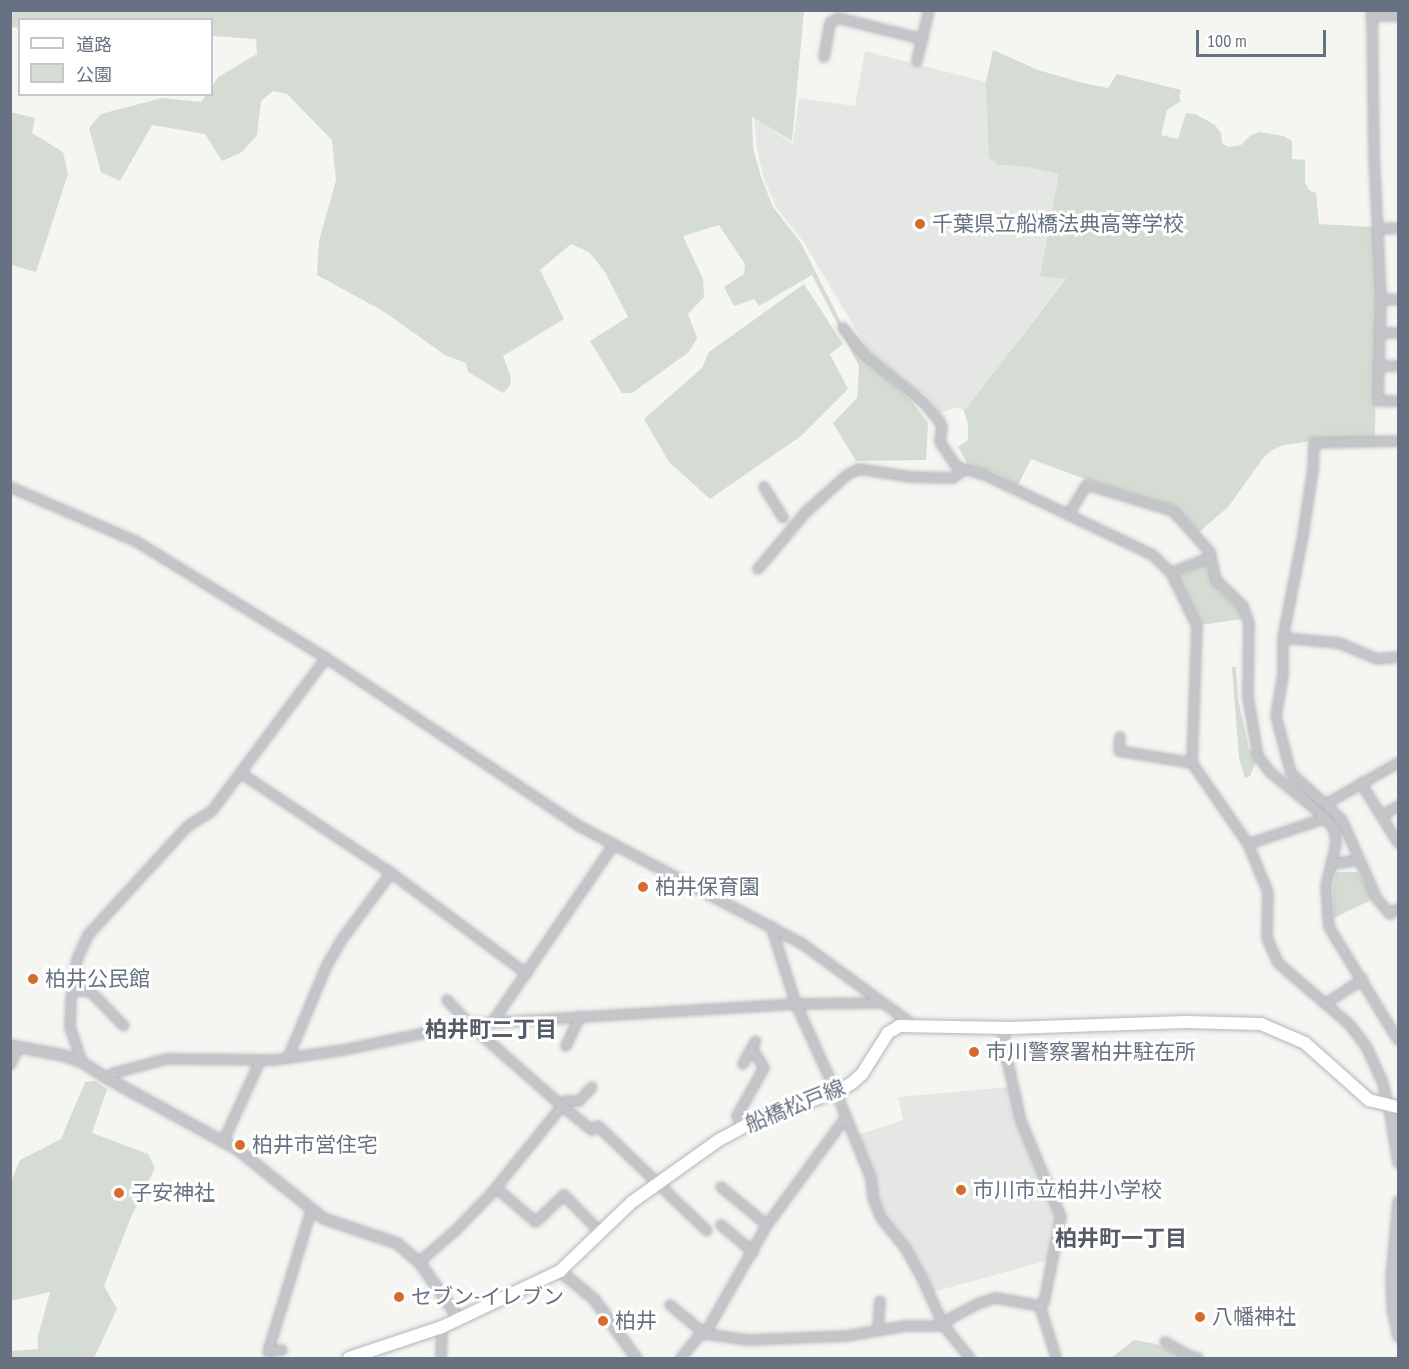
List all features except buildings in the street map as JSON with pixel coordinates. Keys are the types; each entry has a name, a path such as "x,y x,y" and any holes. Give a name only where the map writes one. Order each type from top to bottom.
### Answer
{"main road":[{"name":"船橋松戸線","path":"349,1359 442,1327 560,1271 599,1231 656,1184 742,1126 836,1092 862,1074 888,1033 899,1026 912,1024 1003,1027 1132,1023 1261,1024 1305,1043 1369,1100 1394,1107"}],"street":[{"path":"917,61 929,10"},
{"path":"1398,16 1371,13 1376,215 1379,229 1381,299 1378,401 1398,401"},
{"path":"824,57 830,23 838,18 922,39"},
{"path":"1379,229 1398,228"},
{"path":"1381,299 1398,300"},
{"path":"843,328 863,353 925,404 942,427 940,442 957,467 985,475 1153,555 1171,573 1197,626 1192,763 1248,844 1268,892 1267,938 1278,963 1350,1025 1366,1046 1394,1107 1398,1162"},
{"path":"1379,333 1398,333"},
{"path":"1378,366 1398,366"},
{"path":"1398,441 1314,443 1313,469 1303,535 1283,638 1283,675 1276,716 1291,773 1342,819 1377,898 1390,914 1398,909"},
{"path":"758,569 806,512 859,469 911,477 953,478 964,470"},
{"path":"1068,514 1087,485 1173,511 1211,557 1216,580 1243,606 1249,623 1248,697 1258,756 1271,773 1326,818 1335,832 1336,844 1326,886 1329,927 1363,979 1398,1040"},
{"path":"10,487 137,542 326,658 577,825 771,926 825,959 912,1024"},
{"path":"764,487 783,518"},
{"path":"1171,573 1211,557"},
{"path":"1283,638 1339,643 1377,658 1398,657"},
{"path":"82,1062 70,1028 77,959 88,935 188,826 212,811 242,774 326,658"},
{"path":"1120,737 1119,750 1192,763"},
{"path":"1326,804 1398,763"},
{"path":"242,774 391,873 527,974"},
{"path":"1361,783 1398,843"},
{"path":"1382,816 1398,806"},
{"path":"1248,844 1326,818"},
{"path":"492,1023 614,844"},
{"path":"1331,864 1360,860"},
{"path":"288,1058 326,967 343,938 391,873"},
{"path":"771,926 796,1005 836,1092 871,1178 873,1198 881,1218 906,1249 944,1326 970,1359"},
{"path":"1325,1004 1363,979"},
{"path":"73,990 91,992 124,1026"},
{"path":"447,1000 469,1024 562,1106 592,1130 598,1126 707,1231"},
{"path":"107,1078 114,1073 167,1059 288,1058 343,1050 469,1024 580,1016 881,1003"},
{"path":"566,1046 580,1016"},
{"path":"1003,1027 1007,1059 1021,1121 1061,1217 1044,1302 1040,1306"},
{"path":"742,1126 737,1116 764,1068 754,1044 743,1064"},
{"path":"10,1065 14,1047 63,1055 82,1062 255,1162 311,1210 324,1218 383,1236 408,1251 419,1262 459,1319"},
{"path":"223,1142 260,1060"},
{"path":"419,1262 455,1231 496,1188 562,1106 567,1101 579,1101 592,1087"},
{"path":"705,1334 767,1225 846,1117"},
{"path":"721,1187 767,1225"},
{"path":"496,1188 536,1222 564,1195 599,1231"},
{"path":"1398,1201 1391,1279 1398,1331"},
{"path":"282,1350 268,1352 311,1210"},
{"path":"721,1225 753,1252"},
{"path":"560,1271 594,1299 636,1359"},
{"path":"681,1359 699,1336 705,1334 749,1340 847,1336 878,1329 944,1326 951,1318 977,1304 996,1298 1040,1306"},
{"path":"878,1329 880,1300"},
{"path":"670,1305 705,1334"},
{"path":"1040,1306 1056,1357"},
{"path":"441,1359 442,1327"},
{"path":"1165,1342 1198,1359"}],"shaded area":[{"name":"千葉県立船橋法典高等学校","path":"865,51 986,82 999,165 1028,167 1060,174 1040,275 1066,278 964,411 958,407 940,413 929,397 913,388 867,348 803,241 776,207 764,179 757,149 754,117 793,144 799,98 855,106"},
{"name":"市川市立柏井小学校","path":"1010,1087 1018,1122 1058,1220 1049,1260 933,1292 910,1249 886,1219 857,1135 903,1120 898,1097"}],"green space":[{"path":"10,11 804,11 792,141 752,117 753,148 773,207 801,243 854,348 912,402 928,423 926,460 856,461 833,423 857,398 859,366 812,275 759,306 754,299 734,306 724,287 744,274 745,264 719,225 683,236 703,279 704,297 688,314 697,338 689,352 632,393 622,393 590,341 628,317 605,272 589,252 571,244 540,270 564,319 503,356 511,377 510,386 503,393 468,372 466,363 445,355 383,311 317,275 319,241 336,180 332,140 287,94 273,91 261,101 257,135 242,152 222,161 205,134 152,125 120,181 101,172 89,128 101,114 162,98 201,102 205,96 213,96 213,85 218,77 257,54 256,39 213,36 213,18 18,18 18,28 11,27"},
{"path":"993,50 1038,70 1083,83 1108,88 1117,74 1181,90 1179,96 1181,101 1167,110 1161,135 1178,139 1186,113 1195,114 1215,125 1221,133 1222,143 1228,147 1241,145 1250,136 1259,132 1284,136 1292,141 1292,159 1305,160 1305,182 1309,190 1316,193 1319,224 1373,227 1377,237 1375,440 1312,441 1284,445 1272,450 1264,457 1228,507 1199,532 1174,506 1085,479 1031,459 1018,485 994,472 969,466 958,447 968,440 968,424 964,411 1066,279 1040,276 1059,174 1028,167 999,165 989,158 986,82"},
{"path":"10,112 35,118 32,133 63,152 68,174 36,272 11,265"},
{"path":"804,284 843,344 830,354 848,389 801,436 710,499 669,462 644,419 702,368 709,352"},
{"path":"1206,564 1218,589 1239,609 1242,619 1201,625 1178,577"},
{"path":"1232,667 1236,667 1238,699 1249,749 1253,751 1256,762 1250,776 1245,778 1239,758"},
{"path":"1336,872 1358,872 1373,899 1334,918 1333,888"},
{"path":"95,1081 107,1089 92,1133 148,1154 155,1168 131,1217 104,1286 117,1309 94,1358 11,1358 11,1351 38,1349 38,1336 50,1292 11,1301 11,1182 20,1160 61,1139 85,1082"},
{"path":"1134,1340 1156,1344 1183,1358 1111,1358"}],"place":[{"name":"千葉県立船橋法典高等学校","path":"920,224"},
{"name":"柏井保育園","path":"643,887"},
{"name":"柏井公民館","path":"33,979"},
{"name":"市川警察署柏井駐在所","path":"974,1052"},
{"name":"柏井市営住宅","path":"240,1145"},
{"name":"市川市立柏井小学校","path":"961,1190"},
{"name":"子安神社","path":"119,1193"},
{"name":"セブン-イレブン","path":"399,1297"},
{"name":"八幡神社","path":"1200,1317"},
{"name":"柏井","path":"603,1321"}],"district":[{"name":"柏井町二丁目","path":"491,1030"},
{"name":"柏井町一丁目","path":"1121,1239"}]}
